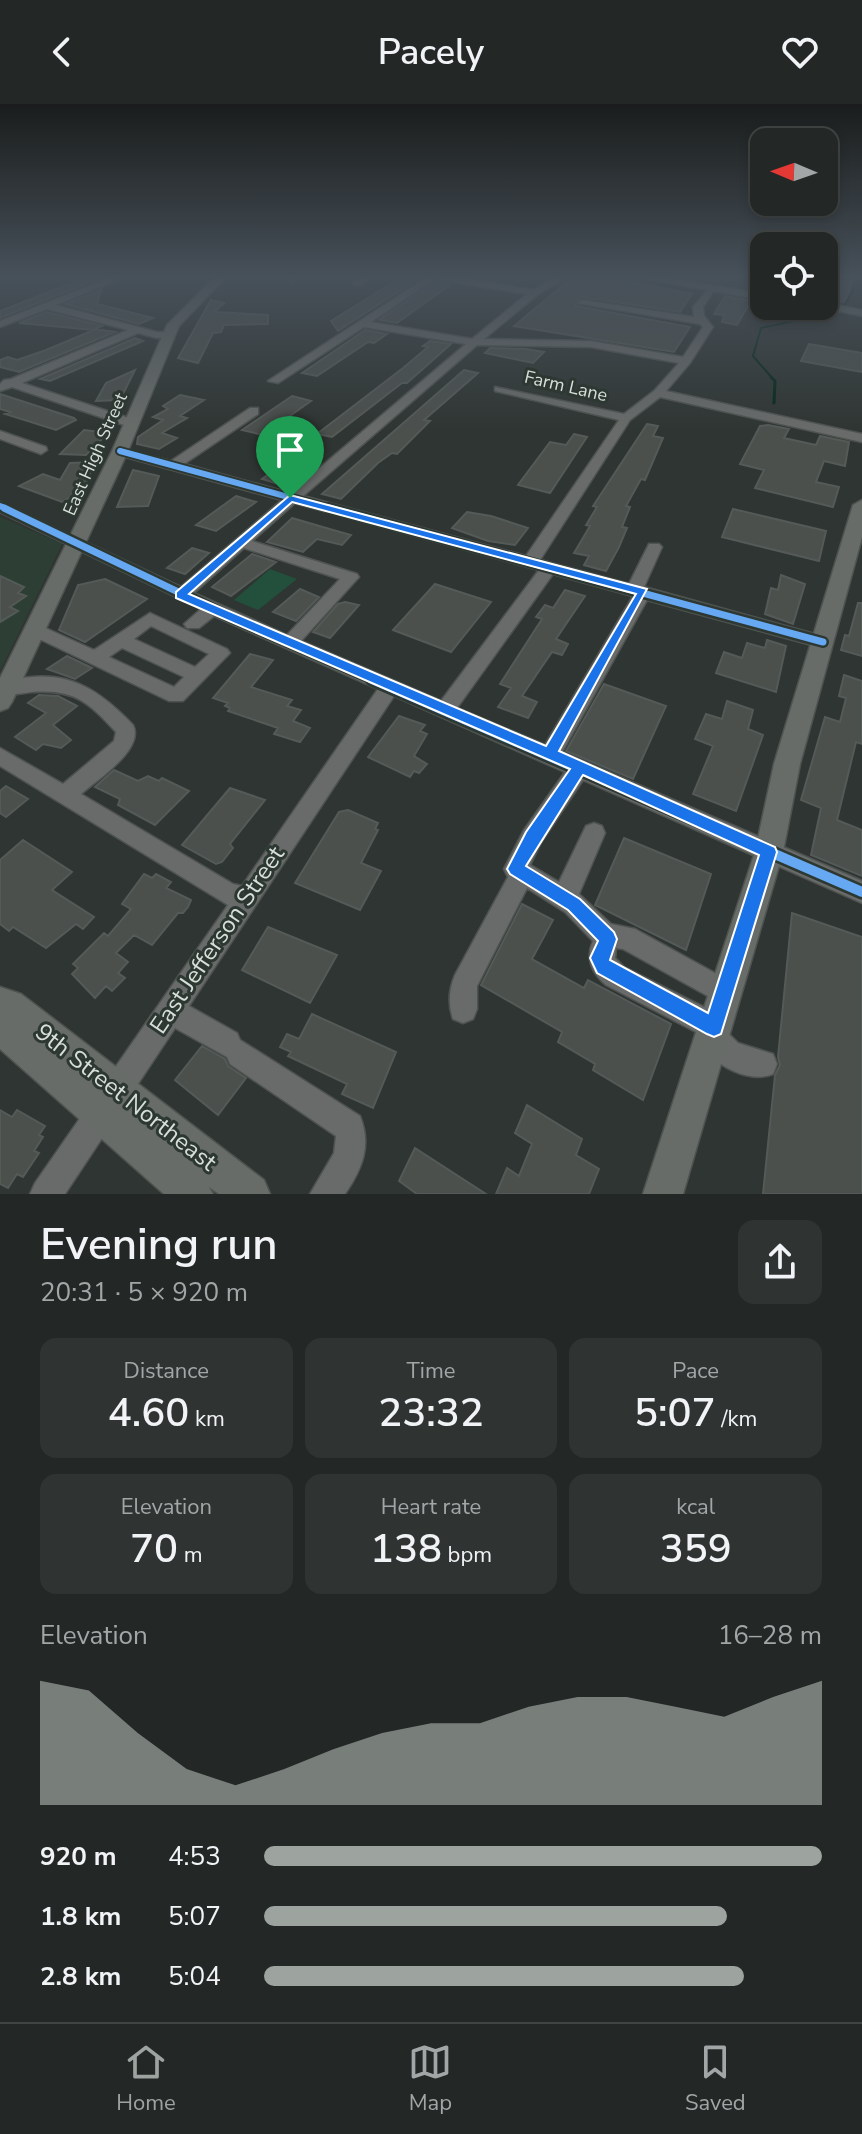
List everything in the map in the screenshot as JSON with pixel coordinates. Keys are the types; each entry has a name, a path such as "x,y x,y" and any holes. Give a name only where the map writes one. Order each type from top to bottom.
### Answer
{"main road":[{"name":"East High Street","path":"3,695 8,666 35,630 120,451 173,328"},
{"path":"663,1194 769,852 787,764 823,642 856,546 862,505"},
{"name":"9th Street Northeast","path":"0,1004 9,1006 108,1100 193,1194"},
{"name":"9th Street Northeast","path":"0,1026 250,1194"}],"street":[{"path":"129,328 169,334"},
{"path":"274,381 353,328"},
{"path":"389,328 475,342 591,344 686,361"},
{"path":"181,595 290,498 492,328"},
{"path":"531,561 626,418 658,393 686,361 707,328"},
{"path":"4,384 137,330"},
{"path":"4,384 131,423"},
{"name":"Farm Lane","path":"499,389 626,418"},
{"path":"658,393 862,438"},
{"path":"174,465 254,411"},
{"path":"0,435 41,450"},
{"path":"120,451 823,642"},
{"path":"0,506 89,552 212,609 862,892"},
{"path":"239,542 351,577 351,581 290,642"},
{"path":"550,754 639,591 654,547"},
{"path":"446,709 550,566"},
{"path":"193,624 212,609"},
{"path":"35,630 176,696 221,653 150,619 96,658"},
{"path":"121,640 197,676"},
{"path":"3,695 74,685 101,702 126,730 123,745 65,795"},
{"name":"East Jefferson Street","path":"46,1194 390,687"},
{"path":"0,756 228,894 247,898"},
{"path":"580,767 532,837 516,869 564,899 608,939"},
{"path":"564,899 594,833"},
{"path":"463,1009 464,984 522,874"},
{"path":"724,992 616,934 608,939 600,958 604,967 712,1031 730,1055 763,1064"},
{"path":"170,1010 349,1127 354,1141 348,1160 327,1193"}],"shaded area":[{"path":"0,517 62,544 0,671"}],"green space":[{"path":"270,569 297,579 258,610 234,600"}],"building":[{"path":"71,328 98,328 95,329 115,332 19,372 0,367 0,360 8,357 17,360 94,330"},
{"path":"195,328 223,328 221,332 213,333 198,363 178,358"},
{"path":"525,328 689,328 674,352"},
{"path":"365,330 387,334 374,343 368,342 317,376 302,373"},
{"path":"135,338 143,341 50,381 40,379"},
{"path":"430,341 451,344 407,383 402,383 332,437 317,434 403,368 428,347 423,346"},
{"path":"809,344 862,353 862,372 801,361"},
{"path":"490,348 544,352 533,363 485,353"},
{"path":"135,370 120,400 96,401 106,383"},
{"path":"464,370 478,373 424,420 430,421 397,454 392,453 378,463 341,499 322,494"},
{"path":"0,394 76,420 56,430 5,414 10,412 0,409"},
{"path":"180,395 204,400 180,416 187,418 162,433 177,438 159,449 137,444 138,437 163,420 153,417 168,409 163,406"},
{"path":"292,396 311,401 263,435 242,430"},
{"path":"647,424 658,426 653,436 663,438 645,480 641,479 626,506 630,507 622,527 627,528 619,547 606,571 584,565 589,556 574,553 590,526 586,525 597,507 593,506"},
{"path":"760,426 789,429 784,438 816,445 820,436 849,442 845,466 824,461 816,482 839,487 833,507 755,488 764,470 740,464"},
{"path":"84,430 108,433 86,455 60,454"},
{"path":"574,434 587,437 550,493 518,485 550,442 566,445"},
{"path":"300,452 315,455 278,484 262,479"},
{"path":"95,462 83,490 62,502 19,486 43,474 60,480 70,463"},
{"path":"133,470 159,476 148,506 117,507"},
{"path":"236,496 256,502 216,531 196,525"},
{"path":"733,509 826,531 819,561 722,537"},
{"path":"467,512 528,528 515,545 488,541 452,528"},
{"path":"292,518 351,535 342,545 317,539 303,552 267,542"},
{"path":"192,548 209,553 185,574 167,568"},
{"path":"252,554 276,562 231,596 212,587"},
{"path":"781,575 805,584 793,624 765,614 771,588 778,590"},
{"path":"0,576 24,587 18,593 26,596 10,607 18,611 0,622"},
{"path":"105,579 147,599 85,642 59,630 78,585"},
{"path":"435,584 491,602 451,652 393,630"},
{"path":"300,589 319,597 296,621 273,612"},
{"path":"565,590 585,596 556,639 568,644 562,655 552,652 522,696 537,702 528,718 498,707 511,688 500,684 542,619 536,617 545,605 553,608"},
{"path":"858,603 862,603 862,656 841,650 845,635 849,636"},
{"path":"338,604 359,605 330,638 313,632"},
{"path":"767,640 786,646 776,692 716,673 724,652 742,658 747,643 765,648"},
{"path":"250,654 273,660 251,687 292,700 287,706 301,710 293,721 310,728 300,742 274,734 278,728 228,711 230,708 225,706 228,703 213,698"},
{"path":"67,656 92,668 75,679 47,669"},
{"path":"844,675 862,681 862,744 856,742 837,820 862,830 862,876 811,855 821,808 801,800 825,717 840,722 846,698 839,696"},
{"path":"604,684 666,706 633,779 566,751"},
{"path":"39,695 58,696 77,706 53,725 71,740 61,748 43,744 36,750 15,737 46,713 28,703"},
{"path":"727,701 753,710 748,729 763,735 736,811 693,794 713,746 695,739 706,714 722,719"},
{"path":"399,716 425,725 420,731 427,734 414,756 427,764 410,777 368,757"},
{"path":"114,770 138,781 148,776 159,781 162,778 189,791 155,825 118,805 120,799 95,787"},
{"path":"6,786 28,799 6,817 0,813 0,791"},
{"path":"230,788 265,800 230,844 233,848 222,862 216,864 182,845"},
{"path":"348,810 378,823 375,829 378,830 361,863 381,871 360,910 295,883 339,812"},
{"path":"624,838 711,874 686,950 595,905"},
{"path":"23,840 72,872 52,890 94,917 83,929 76,924 46,948 13,927 9,931 0,924 0,860"},
{"path":"144,874 152,878 156,874 171,882 166,888 191,900 183,913 178,913 152,945 134,935 116,953 128,962 118,973 125,978 112,991 106,986 95,998 72,974 78,968 73,964 104,933 108,936 131,909 122,904"},
{"path":"522,904 553,920 532,959 584,988 588,980 671,1024 643,1100 593,1070 595,1064 558,1042 562,1032 481,985"},
{"path":"792,913 862,937 862,1194 763,1194 775,1075 780,1065 778,1057"},
{"path":"268,927 337,955 310,1003 242,970"},
{"path":"312,1014 396,1052 373,1108 342,1094 347,1084 288,1056 291,1052 280,1047 287,1034 299,1039"},
{"path":"202,1046 225,1059 228,1066 246,1078 218,1115 175,1080"},
{"path":"527,1105 582,1139 576,1155 599,1169 589,1194 496,1194 507,1168 519,1176 532,1144 515,1133"},
{"path":"0,1110 12,1117 17,1110 45,1126 39,1135 43,1137 34,1151 39,1153 23,1177 17,1174 8,1188 0,1184"},
{"path":"415,1148 486,1194 417,1194 399,1181"}],"waterway":[{"path":"762,328 753,356 773,379"},
{"path":"773,379 774,403"}],"cycle path":[{"path":"120,451 823,642"},
{"path":"0,506 228,616 862,892"}],"route":[{"path":"290,498 181,595 580,767 769,852 714,1027 615,976 604,967 600,958 608,939 574,904 516,869 532,837 580,767 550,754 643,592 290,498"}]}
